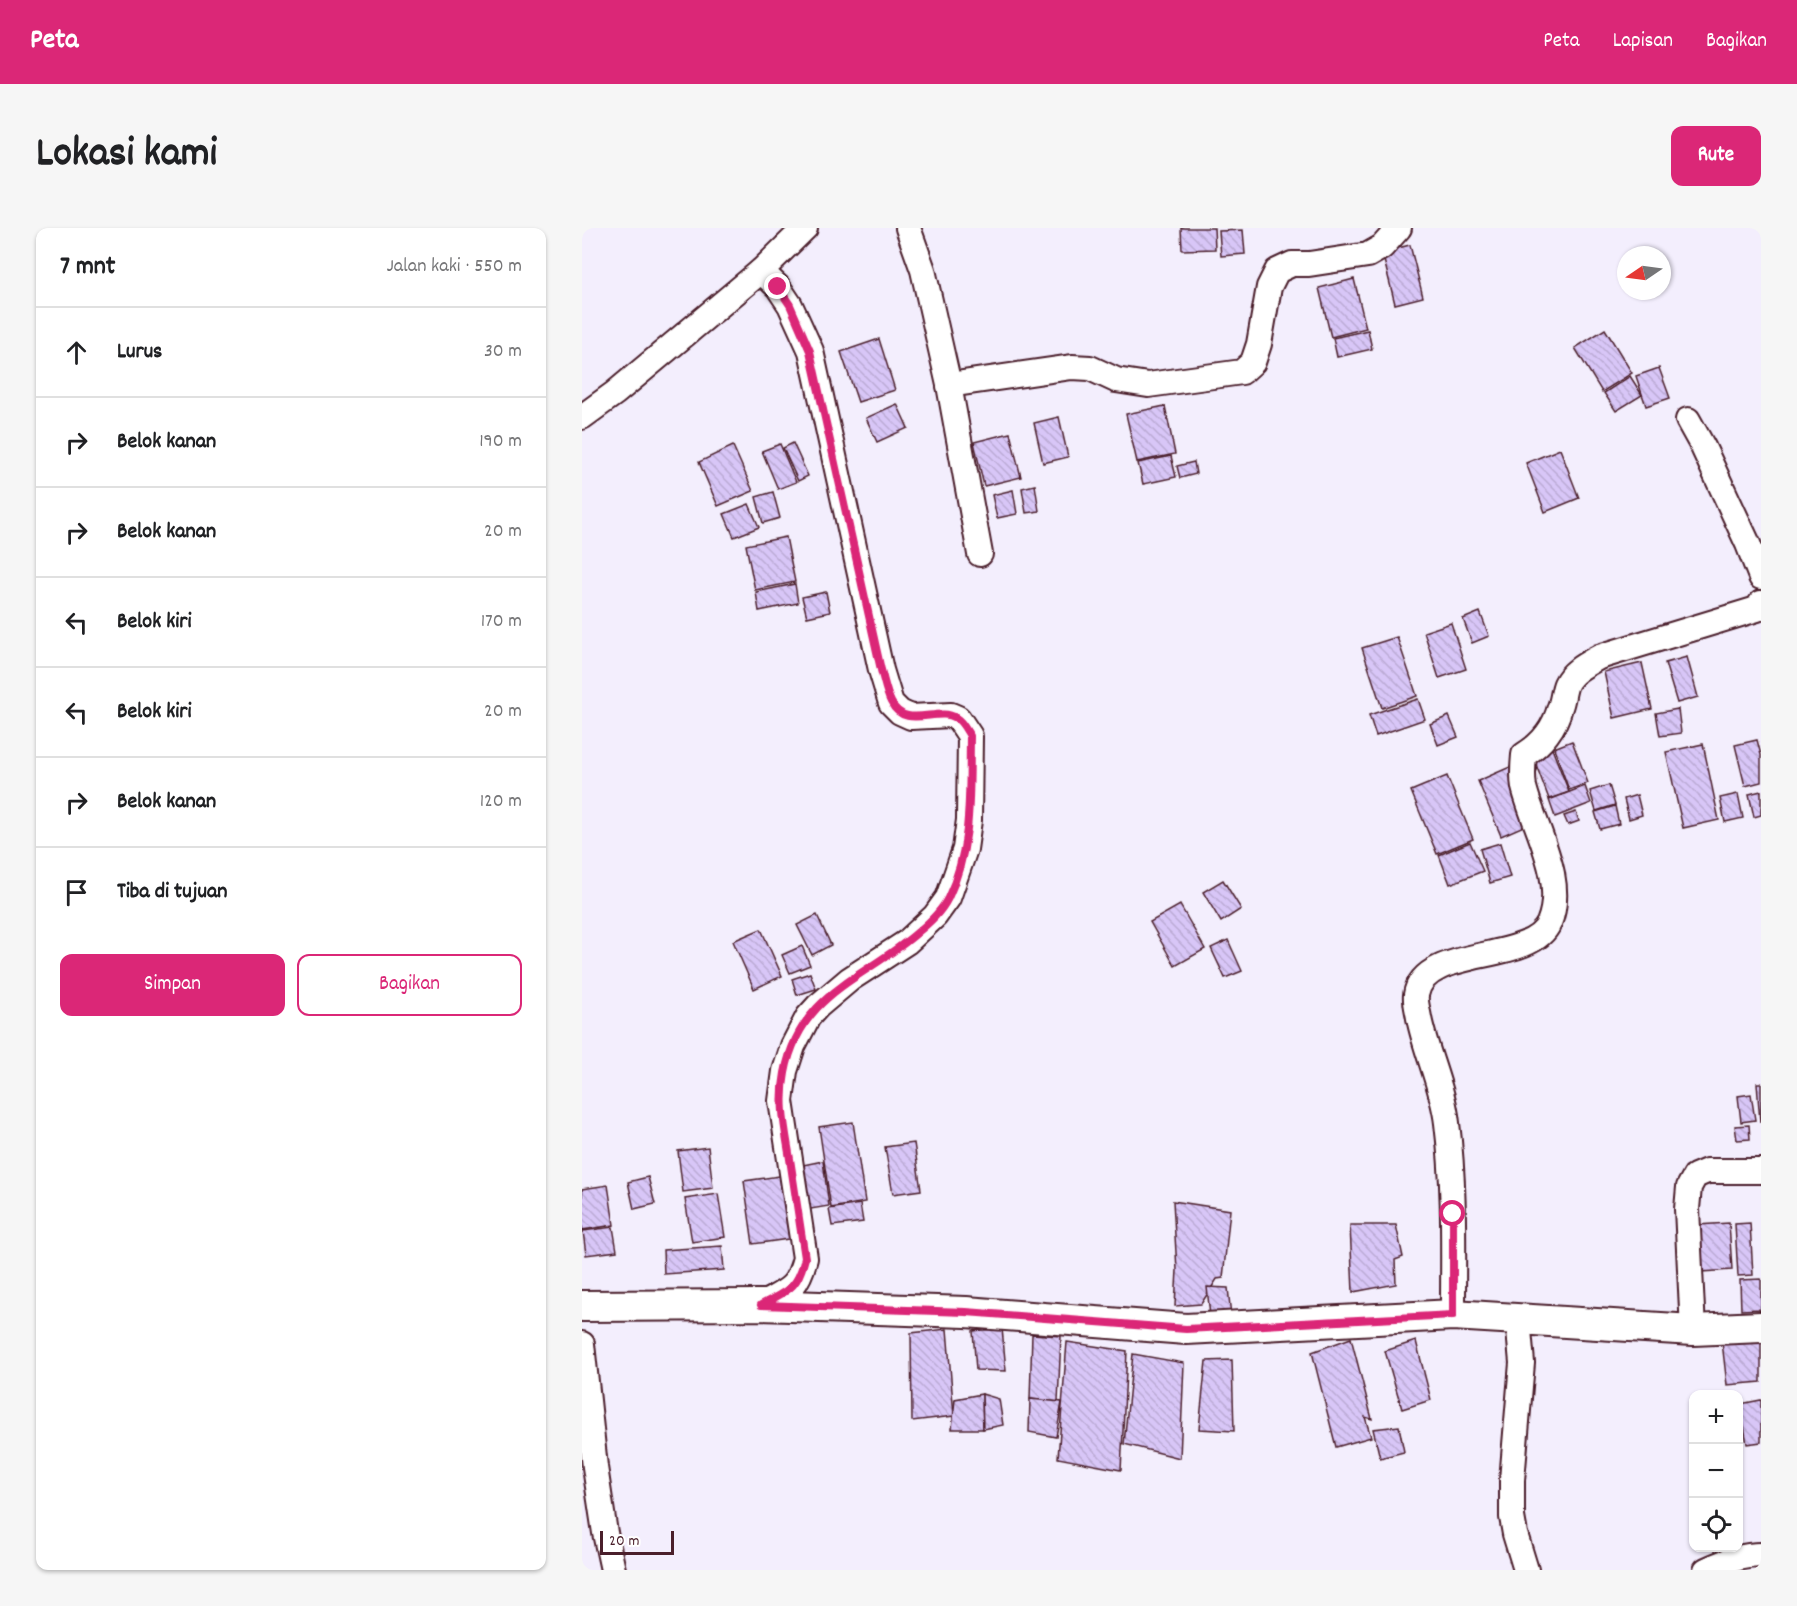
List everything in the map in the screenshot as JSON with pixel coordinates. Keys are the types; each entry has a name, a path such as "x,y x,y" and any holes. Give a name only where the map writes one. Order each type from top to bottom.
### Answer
{"street":[{"path":"582,417 615,393 761,271 805,228"},
{"path":"908,228 924,270 949,385 980,554"},
{"path":"949,385 1072,367 1090,368 1116,380 1148,385 1242,372 1253,362 1259,344 1269,287 1277,271 1292,264 1309,264 1368,255 1382,247 1399,228"},
{"path":"761,271 778,287 790,305 810,351 881,670 891,704 900,712 911,717 951,715 958,718 970,736 969,820 965,849 948,898 935,916 907,942 850,979 818,1006 808,1017 793,1046 785,1071 781,1101 805,1258 801,1275 793,1287 761,1305"},
{"path":"1688,420 1703,447 1761,577"},
{"path":"1453,1315 1451,1173 1447,1121 1422,1033 1415,996 1420,982 1442,966 1519,947 1538,936 1549,925 1555,885 1522,772 1524,755 1533,750 1553,728 1566,684 1574,674 1599,657 1757,609 1761,603"},
{"path":"1693,1330 1687,1209 1689,1187 1695,1176 1707,1170 1761,1171"},
{"path":"582,1306 761,1305 966,1312 1186,1329 1453,1315 1693,1330 1761,1327"},
{"path":"1518,1319 1522,1363 1512,1480 1512,1517 1526,1570"},
{"path":"582,1344 595,1467 613,1570"},
{"path":"1706,1570 1724,1562 1761,1555"}],"building":[{"path":"1181,228 1214,228 1215,249 1182,250"},
{"path":"1243,230 1245,254 1221,256 1219,231"},
{"path":"1410,245 1423,297 1395,304 1382,252"},
{"path":"1354,279 1366,328 1331,337 1319,288"},
{"path":"1605,329 1632,373 1602,392 1575,348"},
{"path":"1368,330 1372,349 1337,357 1333,338"},
{"path":"879,339 895,390 858,402 841,352"},
{"path":"1659,368 1670,398 1646,406 1636,376"},
{"path":"1630,376 1642,395 1616,411 1604,393"},
{"path":"897,404 908,428 877,442 866,418"},
{"path":"1165,406 1175,454 1137,462 1126,414"},
{"path":"1059,417 1068,457 1043,463 1034,423"},
{"path":"1010,433 1021,477 984,486 974,442"},
{"path":"793,443 808,476 798,481 783,448"},
{"path":"780,444 796,482 778,489 762,451"},
{"path":"733,446 753,491 718,506 699,462"},
{"path":"1560,449 1579,498 1545,512 1526,463"},
{"path":"1171,456 1176,477 1143,484 1138,463"},
{"path":"1194,462 1196,474 1180,478 1177,466"},
{"path":"1035,485 1039,511 1026,513 1022,488"},
{"path":"1013,490 1017,514 997,518 992,495"},
{"path":"773,492 780,518 763,523 756,497"},
{"path":"749,504 759,527 734,537 724,514"},
{"path":"786,537 795,582 755,590 746,545"},
{"path":"795,584 798,603 759,611 756,592"},
{"path":"826,592 830,612 807,617 802,597"},
{"path":"1480,612 1489,636 1472,643 1463,619"},
{"path":"1451,623 1466,669 1439,678 1424,632"},
{"path":"1397,637 1417,696 1382,708 1362,648"},
{"path":"1687,657 1698,697 1677,703 1665,663"},
{"path":"1642,663 1652,709 1614,718 1604,672"},
{"path":"1418,699 1425,719 1376,736 1369,715"},
{"path":"1678,709 1681,733 1660,736 1656,713"},
{"path":"1449,716 1458,737 1438,745 1430,724"},
{"path":"1757,740 1761,755 1761,782 1745,786 1735,745"},
{"path":"1572,741 1588,783 1569,790 1554,748"},
{"path":"1703,744 1719,820 1683,828 1666,752"},
{"path":"1551,746 1569,792 1549,799 1532,754"},
{"path":"1510,767 1533,822 1501,836 1478,781"},
{"path":"1447,776 1473,839 1437,854 1411,791"},
{"path":"1609,785 1615,805 1596,811 1590,791"},
{"path":"1585,786 1591,803 1555,817 1549,800"},
{"path":"1761,791 1761,815 1754,817 1749,794"},
{"path":"1738,794 1743,818 1725,822 1720,798"},
{"path":"1637,795 1642,815 1629,819 1624,799"},
{"path":"1615,806 1619,824 1600,829 1595,812"},
{"path":"1576,812 1579,821 1568,825 1564,816"},
{"path":"1470,842 1483,871 1450,884 1439,855"},
{"path":"1500,843 1510,877 1490,883 1480,849"},
{"path":"1223,880 1241,909 1221,922 1203,892"},
{"path":"1180,905 1205,949 1175,966 1150,922"},
{"path":"817,915 831,945 812,955 797,925"},
{"path":"761,929 782,976 754,989 733,941"},
{"path":"1228,940 1242,971 1225,978 1211,948"},
{"path":"802,946 810,965 790,973 782,955"},
{"path":"810,973 816,989 797,995 792,979"},
{"path":"1757,1083 1761,1083 1761,1122 1760,1122"},
{"path":"1751,1094 1755,1120 1741,1122 1738,1096"},
{"path":"853,1122 865,1202 831,1208 819,1127"},
{"path":"1749,1125 1750,1139 1737,1140 1735,1126"},
{"path":"914,1143 921,1190 893,1194 885,1147"},
{"path":"708,1147 713,1188 683,1192 678,1151"},
{"path":"823,1161 829,1206 805,1210 798,1166"},
{"path":"786,1175 795,1238 753,1244 744,1181"},
{"path":"648,1177 655,1204 634,1209 628,1182"},
{"path":"608,1185 614,1225 582,1230 582,1189"},
{"path":"718,1194 725,1237 692,1242 685,1199"},
{"path":"1173,1201 1230,1210 1223,1278 1217,1279 1201,1304 1175,1306 1177,1270"},
{"path":"860,1204 863,1222 832,1226 829,1209"},
{"path":"1729,1223 1732,1270 1701,1272 1697,1225"},
{"path":"1750,1223 1753,1275 1738,1276 1735,1224"},
{"path":"1350,1225 1396,1225 1403,1257 1395,1260 1396,1284 1353,1292"},
{"path":"613,1227 617,1251 586,1255 583,1231"},
{"path":"722,1246 724,1270 664,1274 663,1250"},
{"path":"1761,1279 1761,1309 1741,1310 1740,1280"},
{"path":"1207,1287 1228,1288 1231,1316 1210,1316"},
{"path":"1002,1328 1006,1371 976,1370 973,1331"},
{"path":"947,1329 954,1416 912,1421 911,1333"},
{"path":"1032,1334 1061,1336 1058,1402 1030,1399"},
{"path":"1351,1338 1372,1419 1365,1417 1371,1437 1336,1447 1312,1352"},
{"path":"1761,1338 1761,1382 1727,1385 1722,1342"},
{"path":"1416,1341 1431,1400 1402,1409 1385,1351"},
{"path":"1067,1342 1127,1351 1121,1470 1058,1458"},
{"path":"1133,1354 1184,1363 1180,1458 1124,1444"},
{"path":"1232,1360 1234,1431 1199,1429 1206,1361"},
{"path":"982,1394 983,1429 952,1429 955,1399"},
{"path":"982,1394 999,1399 1003,1425 983,1429"},
{"path":"1030,1399 1062,1402 1056,1437 1029,1432"},
{"path":"1761,1400 1761,1442 1747,1444 1743,1403"},
{"path":"1399,1426 1404,1452 1380,1458 1373,1429"}],"route":[{"path":"778,287 790,305 810,351 881,670 891,704 900,712 911,717 951,715 958,718 964,726 970,736 969,820 965,849 948,898 935,916 907,942 850,979 818,1006 808,1017 793,1046 785,1071 781,1101 805,1258 801,1275 793,1287 761,1305 966,1312 1173,1329 1453,1315 1453,1214"}]}
